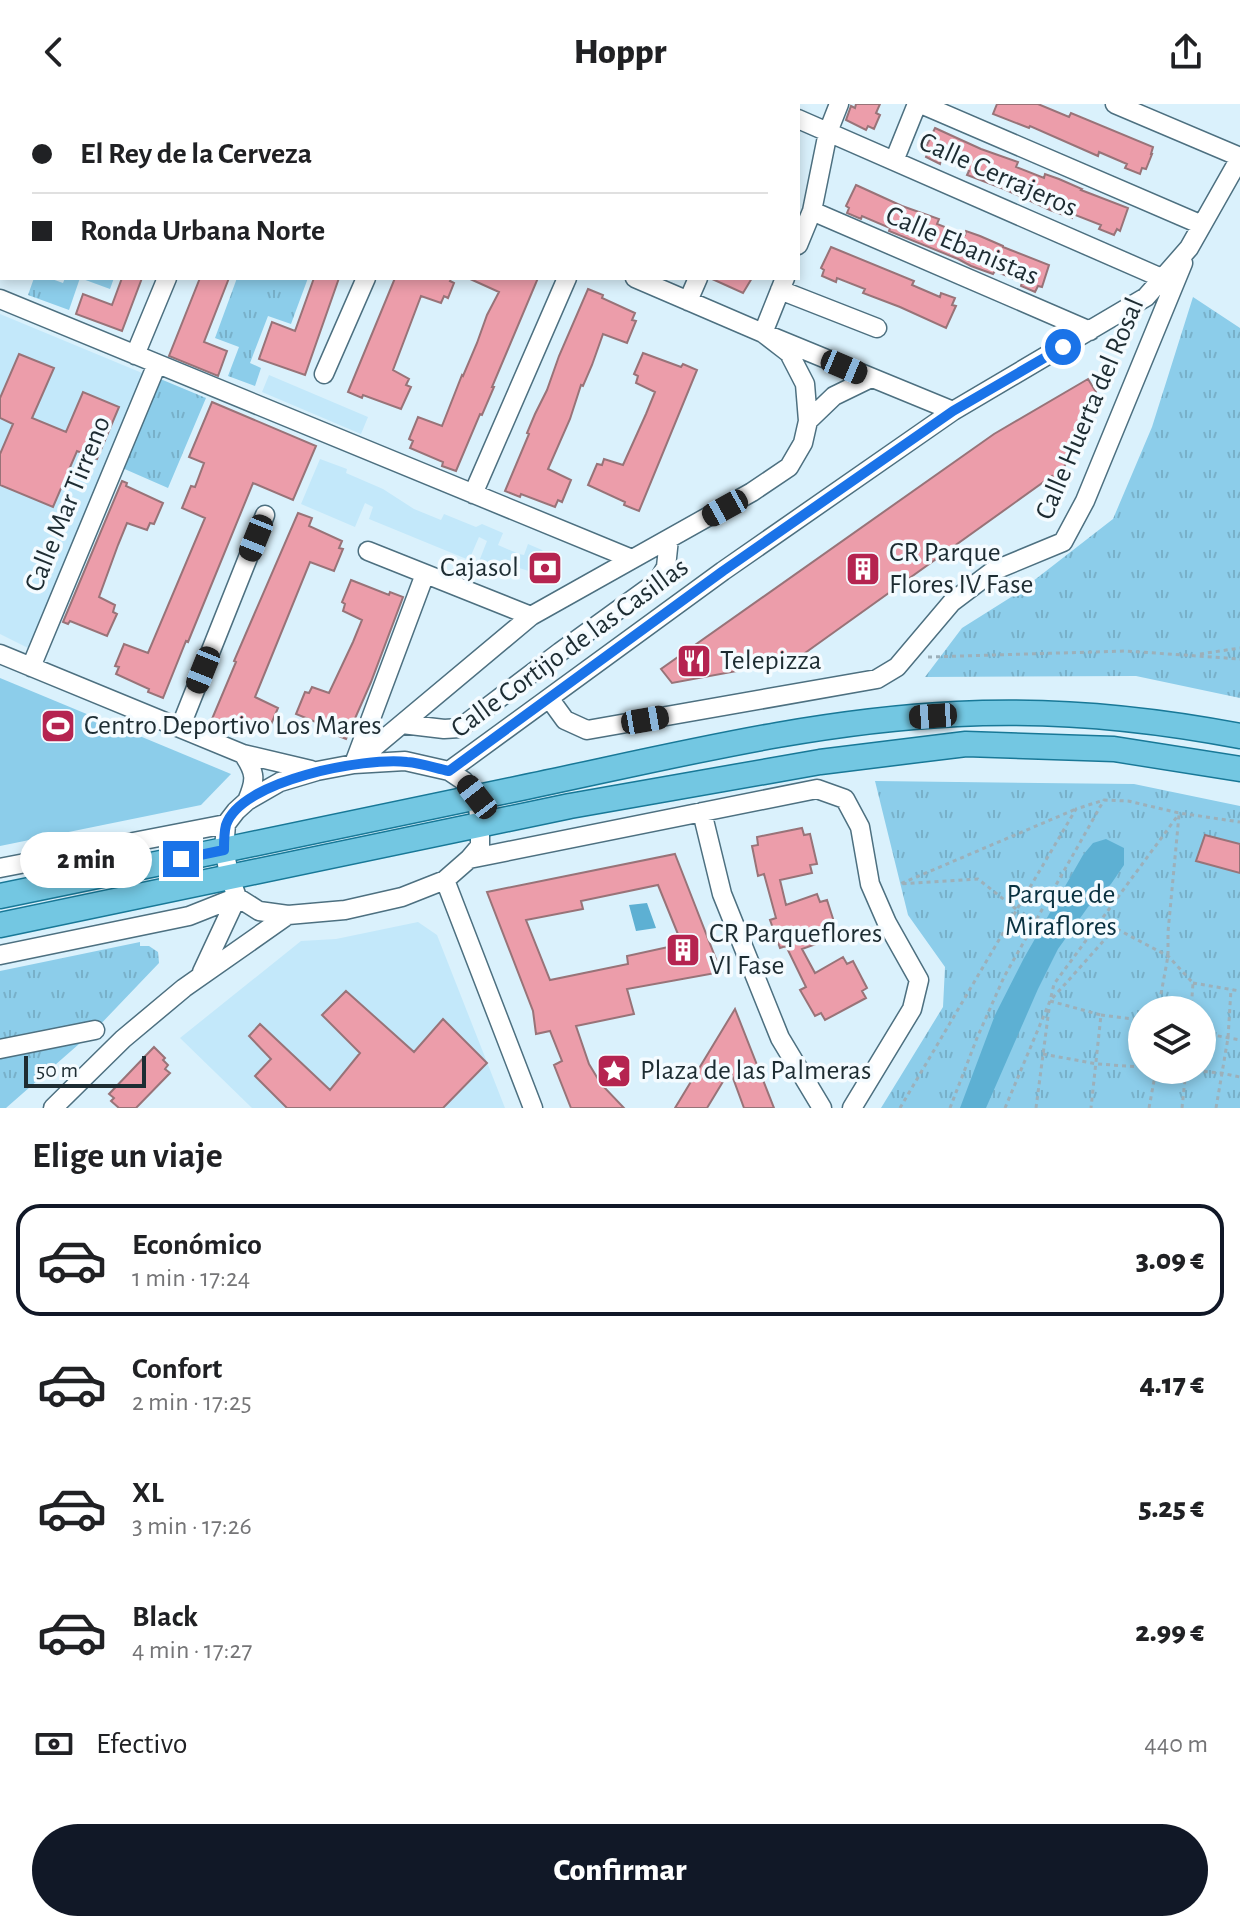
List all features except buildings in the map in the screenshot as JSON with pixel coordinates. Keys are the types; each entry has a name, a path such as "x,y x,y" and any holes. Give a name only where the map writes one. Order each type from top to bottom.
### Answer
{"main road":[{"path":"0,896 632,763 791,733 899,718 1042,712 1119,717 1240,736"},
{"path":"0,925 234,887 570,806 805,765 966,744 1114,749 1240,769"}],"street":[{"path":"800,240 812,211 828,132 839,104"},
{"path":"894,161 919,104 1202,225 1240,157 1115,104"},
{"name":"Calle Cerrajeros","path":"800,120 1169,280"},
{"name":"Calle Ebanistas","path":"812,211 1090,331"},
{"name":"Calle Huerta del Rosal","path":"549,698 565,720 587,730 877,679 897,667 952,602 993,571 1063,542 1085,501 1169,280 1202,225"},
{"path":"135,355 166,280"},
{"path":"324,374 365,280"},
{"path":"473,494 566,280"},
{"path":"640,280 953,411"},
{"path":"688,301 697,280"},
{"name":"Calle Cortijo de las Casillas","path":"449,771 736,562 953,411 1090,331 1169,280"},
{"path":"763,333 782,284 877,328"},
{"path":"0,299 632,559"},
{"path":"354,764 531,616 752,492 789,467 803,443 808,421 805,384 789,353 763,333"},
{"name":"Calle Mar Tirreno","path":"31,667 157,364"},
{"path":"808,421 834,396 871,378"},
{"path":"180,728 265,515"},
{"path":"402,724 460,728 658,581 666,567 669,539"},
{"path":"368,551 531,616"},
{"path":"354,764 425,574"},
{"path":"0,654 243,754 317,771"},
{"path":"243,754 254,780 247,801"},
{"path":"201,975 222,932 234,887 224,850 226,824 247,801 280,782 317,771 354,764 405,761 449,771 464,781 477,797 480,846 445,880 402,897 345,910 288,915 259,911 234,887"},
{"path":"469,859 817,789 845,799 860,827 870,884 887,923 919,980 912,1009 852,1108"},
{"path":"702,812 722,894 780,1038 822,1108"},
{"path":"0,868 226,824"},
{"path":"445,880 533,1108"},
{"path":"189,916 234,887"},
{"path":"53,1108 123,1039 201,975 288,915"},
{"path":"0,955 189,916 210,918 222,932"},
{"path":"0,1049 95,1030"}],"path":[{"path":"1191,655 1240,648"},
{"path":"906,658 1126,651 1240,659"},
{"path":"950,1108 1004,977 1104,800"},
{"path":"1016,910 978,879 900,884 1104,800 1128,801 1240,822"},
{"path":"900,1108 1076,809"},
{"path":"1161,996 1168,956 1179,813"},
{"path":"1036,1108 1054,984 1179,813"},
{"path":"1005,1108 1050,1001 1115,928 1168,956 1193,983 1240,991"},
{"path":"1192,996 1193,983"},
{"path":"1216,1108 1228,1038 1231,989"},
{"path":"1050,1001 1101,1015 1128,1018"},
{"path":"1091,1108 1101,1015"},
{"path":"1216,1036 1240,1040"},
{"path":"1043,1054 1128,1066"},
{"path":"1182,1108 1186,1070 1240,1077"},
{"path":"1149,1108 1153,1084"}],"shaded area":[{"path":"0,314 147,375 34,651 0,634"},
{"path":"269,375 368,417 361,434 262,392"},
{"path":"320,459 347,469 346,473 441,520 444,514 476,527 482,524 503,533 498,545 519,554 524,555 528,544 542,550 549,558 548,568 539,574 519,568 514,579 478,564 487,541 479,537 469,560 369,519 373,507 365,503 355,527 301,504"},
{"path":"1106,839 1124,848 1124,865 1058,949 986,1108 960,1108 995,1015 1024,958 1083,855 1093,843"},
{"path":"647,903 656,928 636,931 629,905"},
{"path":"418,922 437,935 505,1108 252,1108 180,1038 301,941 336,939"}],"green space":[{"path":"33,280 63,283 64,280 79,280 69,310 28,295"},
{"path":"85,280 113,280 110,289"},
{"path":"236,280 307,280 291,324 268,316 250,363 261,368 255,386 228,376 239,347 215,338"},
{"path":"1193,297 1240,328 1240,698 1136,676 925,677 962,628 1019,592 1113,519 1152,427"},
{"path":"158,378 206,398 168,488 120,467"},
{"name":"Centro Deportivo Los Mares","path":"0,678 231,774 201,805 0,846"},
{"name":"Parque de Miraflores","path":"875,781 1134,784 1240,806 1240,1108 881,1108 943,1007 945,967 908,915"},
{"path":"140,942 140,946 149,946 158,952 159,963 95,1030 6,1108 0,1108 0,971"}],"place":[{"name":"Cajasol","path":"545,568"},
{"name":"CR Parque Flores IV Fase","path":"863,569"},
{"name":"Telepizza","path":"694,661"},
{"name":"Centro Deportivo Los Mares","path":"58,726"},
{"name":"CR Parqueflores VI Fase","path":"683,950"},
{"name":"Plaza de las Palmeras","path":"614,1071"}],"route":[{"path":"181,859 224,850 226,824 236,811 280,782 354,764 405,761 449,771 723,571 953,411 1063,347"}]}
